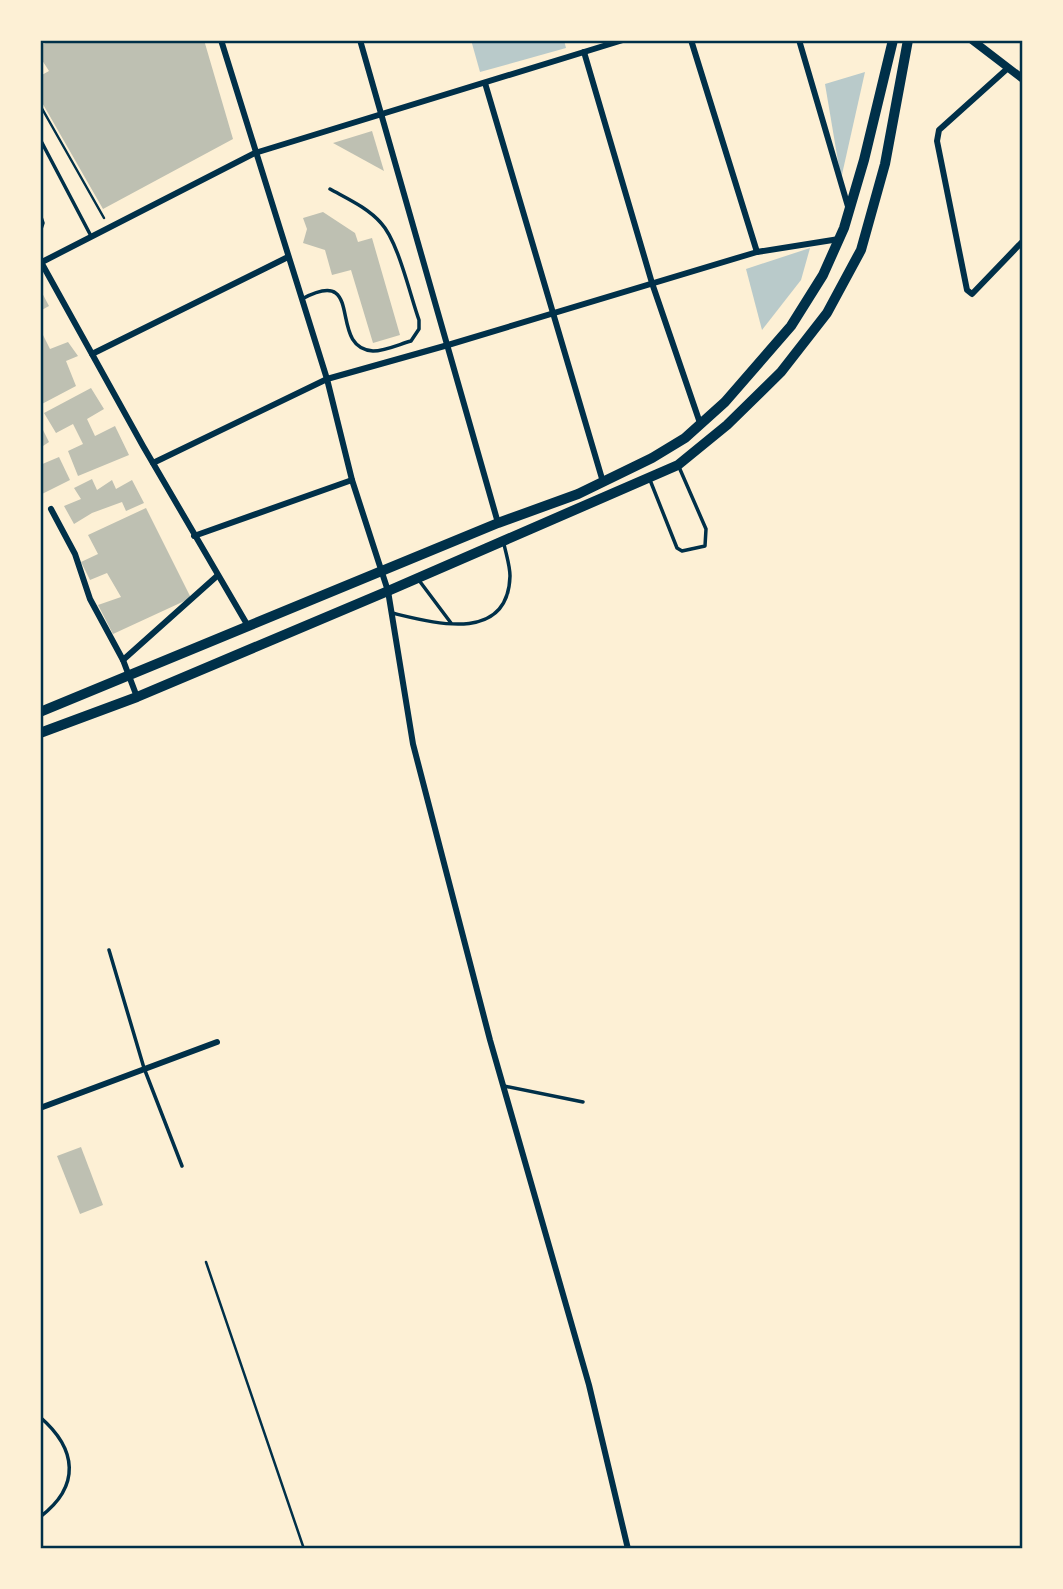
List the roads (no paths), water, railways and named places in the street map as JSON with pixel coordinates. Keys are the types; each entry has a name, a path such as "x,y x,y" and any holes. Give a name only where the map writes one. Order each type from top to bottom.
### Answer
{"highway":[{"path":"40,712 498,523 578,494 652,458 685,438 726,401 791,326 823,275 841,239 864,160 893,40"},
{"path":"40,733 137,696 418,579 678,465 727,425 781,372 833,303 861,250 885,164 908,40"}],"street":[{"path":"221,40 327,379 352,480 388,591 413,744 504,1086 589,1385 628,1549"},
{"path":"360,40 498,523"},
{"path":"248,626 194,536 41,262 255,153 623,40"},
{"path":"691,40 757,252"},
{"path":"799,40 849,211"},
{"path":"971,40 1023,79"},
{"path":"584,52 652,283 700,423"},
{"path":"1008,68 939,130 937,141 967,290 972,294 1023,241"},
{"path":"485,83 603,482"},
{"path":"153,463 327,379 757,252 841,239"},
{"path":"92,354 289,257"},
{"path":"194,536 352,480"},
{"path":"51,509 75,554 90,598 123,660 137,696"},
{"path":"123,660 217,576"},
{"path":"40,1108 217,1042"}],"lane":[{"path":"40,139 92,236"},
{"path":"302,299 320,290 335,291 341,299 350,335 355,343 374,351 411,341 419,329 419,320 399,261 383,224 330,189"},
{"path":"40,214 43,223 40,232"},
{"path":"649,478 677,548 682,551 705,547 706,529 678,465"},
{"path":"392,612 453,625 472,624 488,618 499,610 506,598 510,574 504,541"},
{"path":"418,579 453,625"},
{"path":"109,950 144,1068 182,1166"},
{"path":"504,1086 583,1102"},
{"path":"40,1417 59,1435 68,1461 69,1479 60,1499 40,1517"}]}
